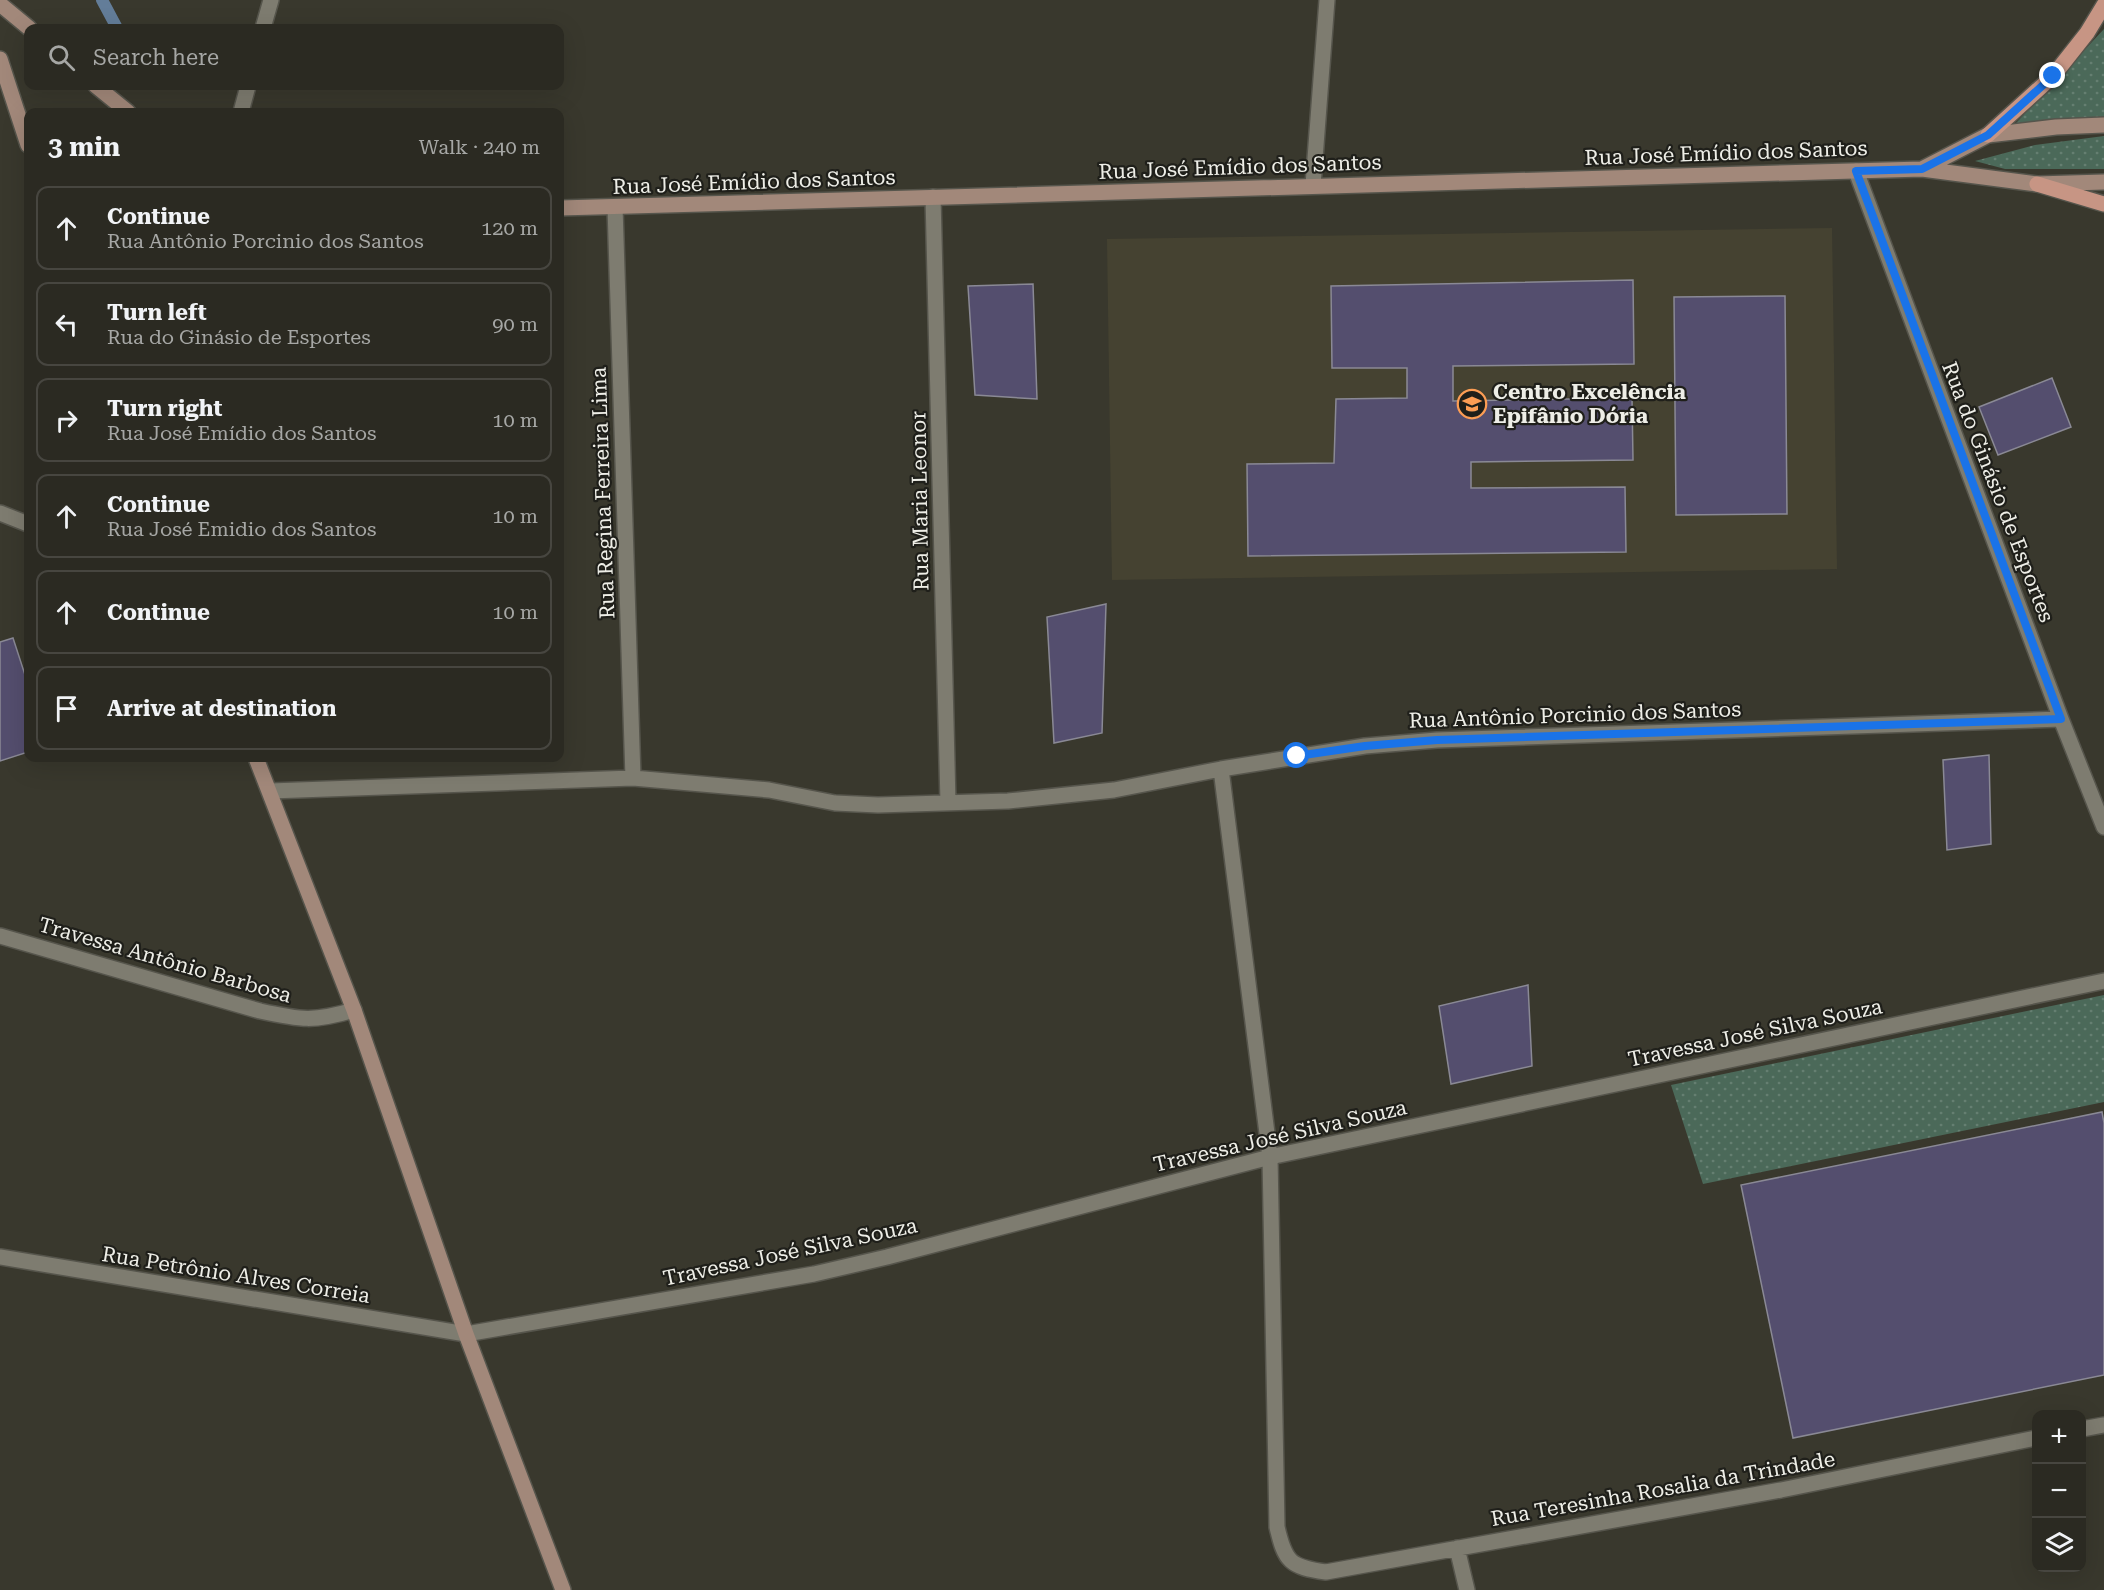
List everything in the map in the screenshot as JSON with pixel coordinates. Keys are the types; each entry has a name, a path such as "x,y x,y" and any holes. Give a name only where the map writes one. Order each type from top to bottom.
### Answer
{"main road":[{"path":"0,4 24,24"},
{"path":"1922,169 1988,135 2053,76 2088,33 2104,5"},
{"path":"0,59 24,133"},
{"path":"101,90 123,108"},
{"path":"1988,135 2056,127 2104,125"},
{"name":"Rua José Emídio dos Santos","path":"564,208 1922,169 2037,184 2104,182"},
{"path":"2037,184 2104,204"},
{"path":"258,762 354,1010 466,1334 563,1590"}],"street":[{"path":"264,24 271,0"},
{"path":"1313,185 1327,0"},
{"path":"242,108 247,90"},
{"name":"Rua do Ginásio de Esportes","path":"1856,171 2061,719 2104,827"},
{"name":"Rua Maria Leonor","path":"933,198 948,803"},
{"name":"Rua Regina Ferreira Lima","path":"615,207 633,778"},
{"path":"0,513 24,522"},
{"name":"Rua Antônio Porcinio dos Santos","path":"270,791 633,778 769,790 835,803 878,805 1008,801 1114,790 1221,769 1365,746 1437,740 2061,719"},
{"path":"1221,769 1270,1157"},
{"name":"Travessa Antônio Barbosa","path":"0,936 270,1013 300,1019 327,1018 354,1010"},
{"name":"Travessa José Silva Souza","path":"466,1334 814,1274 1270,1157 2104,981"},
{"name":"Rua Teresinha Rosalia da Trindade","path":"1270,1157 1277,1527 1286,1556 1296,1566 1326,1572 1781,1490 2032,1439"},
{"name":"Rua Petrônio Alves Correia","path":"0,1257 466,1334"},
{"path":"2086,1428 2104,1425"},
{"path":"1457,1548 1467,1590"}],"shaded area":[{"name":"Centro Excelência Epifânio Dória","path":"1832,228 1837,569 1112,580 1107,239"}],"green space":[{"path":"2104,29 2104,118 2016,123"},
{"path":"2104,136 2104,169 2005,169 1975,161 2035,145"},
{"path":"2104,995 2104,1102 1703,1184 1671,1085"}],"building":[{"path":"1633,280 1634,364 1453,366 1453,401 1632,398 1633,460 1471,462 1471,488 1625,487 1626,552 1248,556 1247,464 1334,463 1336,399 1407,398 1407,368 1332,368 1331,286"},
{"path":"1033,284 1037,399 975,395 968,286"},
{"path":"1785,296 1787,514 1676,515 1674,297"},
{"path":"2052,378 2071,427 1998,455 1979,407"},
{"path":"1106,604 1102,733 1054,743 1047,617"},
{"path":"13,638 24,672 24,753 0,761 0,642"},
{"path":"1989,755 1991,844 1947,850 1943,760"},
{"path":"1528,985 1532,1066 1451,1084 1439,1006"},
{"path":"2102,1112 2104,1123 2104,1375 1793,1438 1741,1185"}],"waterway":[{"path":"102,0 115,24"}],"place":[{"name":"Centro Excelência Epifânio Dória","path":"1472,404"}],"route":[{"path":"1297,756 1365,746 1437,740 2061,719 1856,171 1922,169 1988,135 2053,76"}]}
